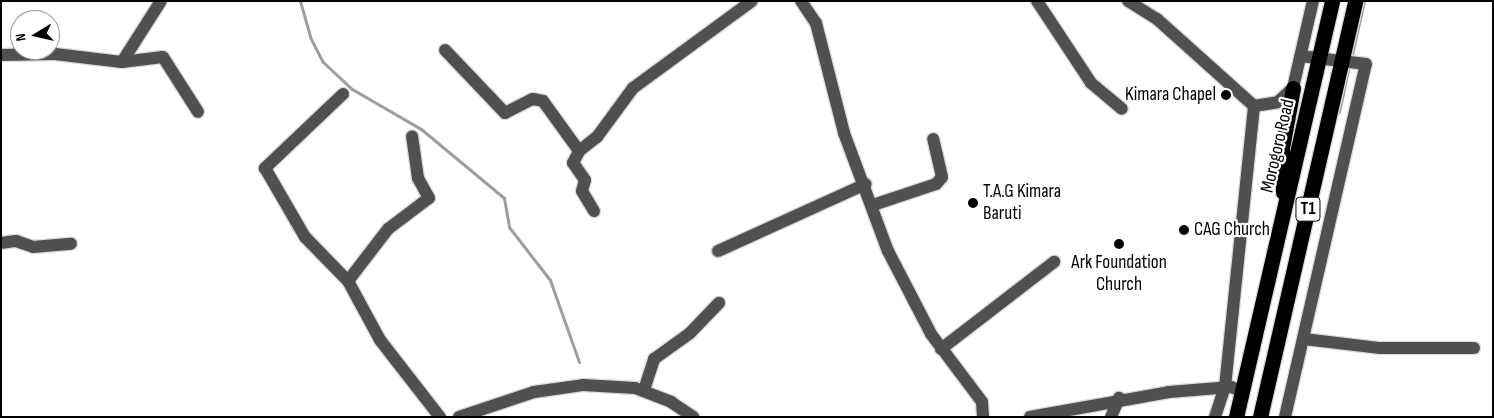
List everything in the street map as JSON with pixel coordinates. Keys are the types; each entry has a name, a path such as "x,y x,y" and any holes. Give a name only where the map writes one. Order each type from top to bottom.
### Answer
{"highway":[{"name":"Morogoro Road","path":"1236,417 1332,1"},
{"name":"T1","path":"1260,417 1355,1"},
{"path":"1283,214 1282,148 1293,88"}],"street":[{"path":"122,62 161,1"},
{"path":"594,210 582,191 585,180 573,163 579,151 596,137 633,88 752,1"},
{"path":"801,1 816,23 844,133 866,184 897,271 941,348 982,402 983,417"},
{"path":"1037,1 1091,82 1122,109"},
{"path":"1128,1 1157,19 1254,106"},
{"path":"1254,106 1278,102 1293,88 1313,1"},
{"path":"445,50 505,113 533,99 543,101 579,151"},
{"path":"1,55 46,53 122,62 163,57 198,112"},
{"path":"1285,417 1366,64 1341,64 1300,56"},
{"path":"343,94 265,168 305,238 348,281 380,340 440,417"},
{"path":"1215,417 1225,387 1254,106"},
{"path":"348,281 388,229 429,198 418,178 412,136"},
{"path":"873,205 936,184 942,177 933,139"},
{"path":"718,251 866,184"},
{"path":"1,243 16,241 33,247 71,244"},
{"path":"941,348 1054,262"},
{"path":"644,390 654,359 690,333 718,302"},
{"path":"1304,340 1380,348 1474,348"},
{"path":"459,417 560,387 619,385 644,390 693,417"},
{"path":"1030,417 1118,398 1225,387 1242,391"},
{"path":"1111,417 1118,398"}],"waterway":[{"path":"300,1 310,37 323,62 352,89 421,129 504,198 509,227 550,280 579,362"},
{"path":"1351,59 1364,1"},
{"path":"1339,112 1349,65"}],"place":[{"name":"Kimara Chapel","path":"1226,95"},
{"name":"T.A.G Kimara Baruti","path":"973,203"},
{"name":"CAG Church","path":"1184,230"},
{"name":"Ark Foundation Church","path":"1119,244"}]}
